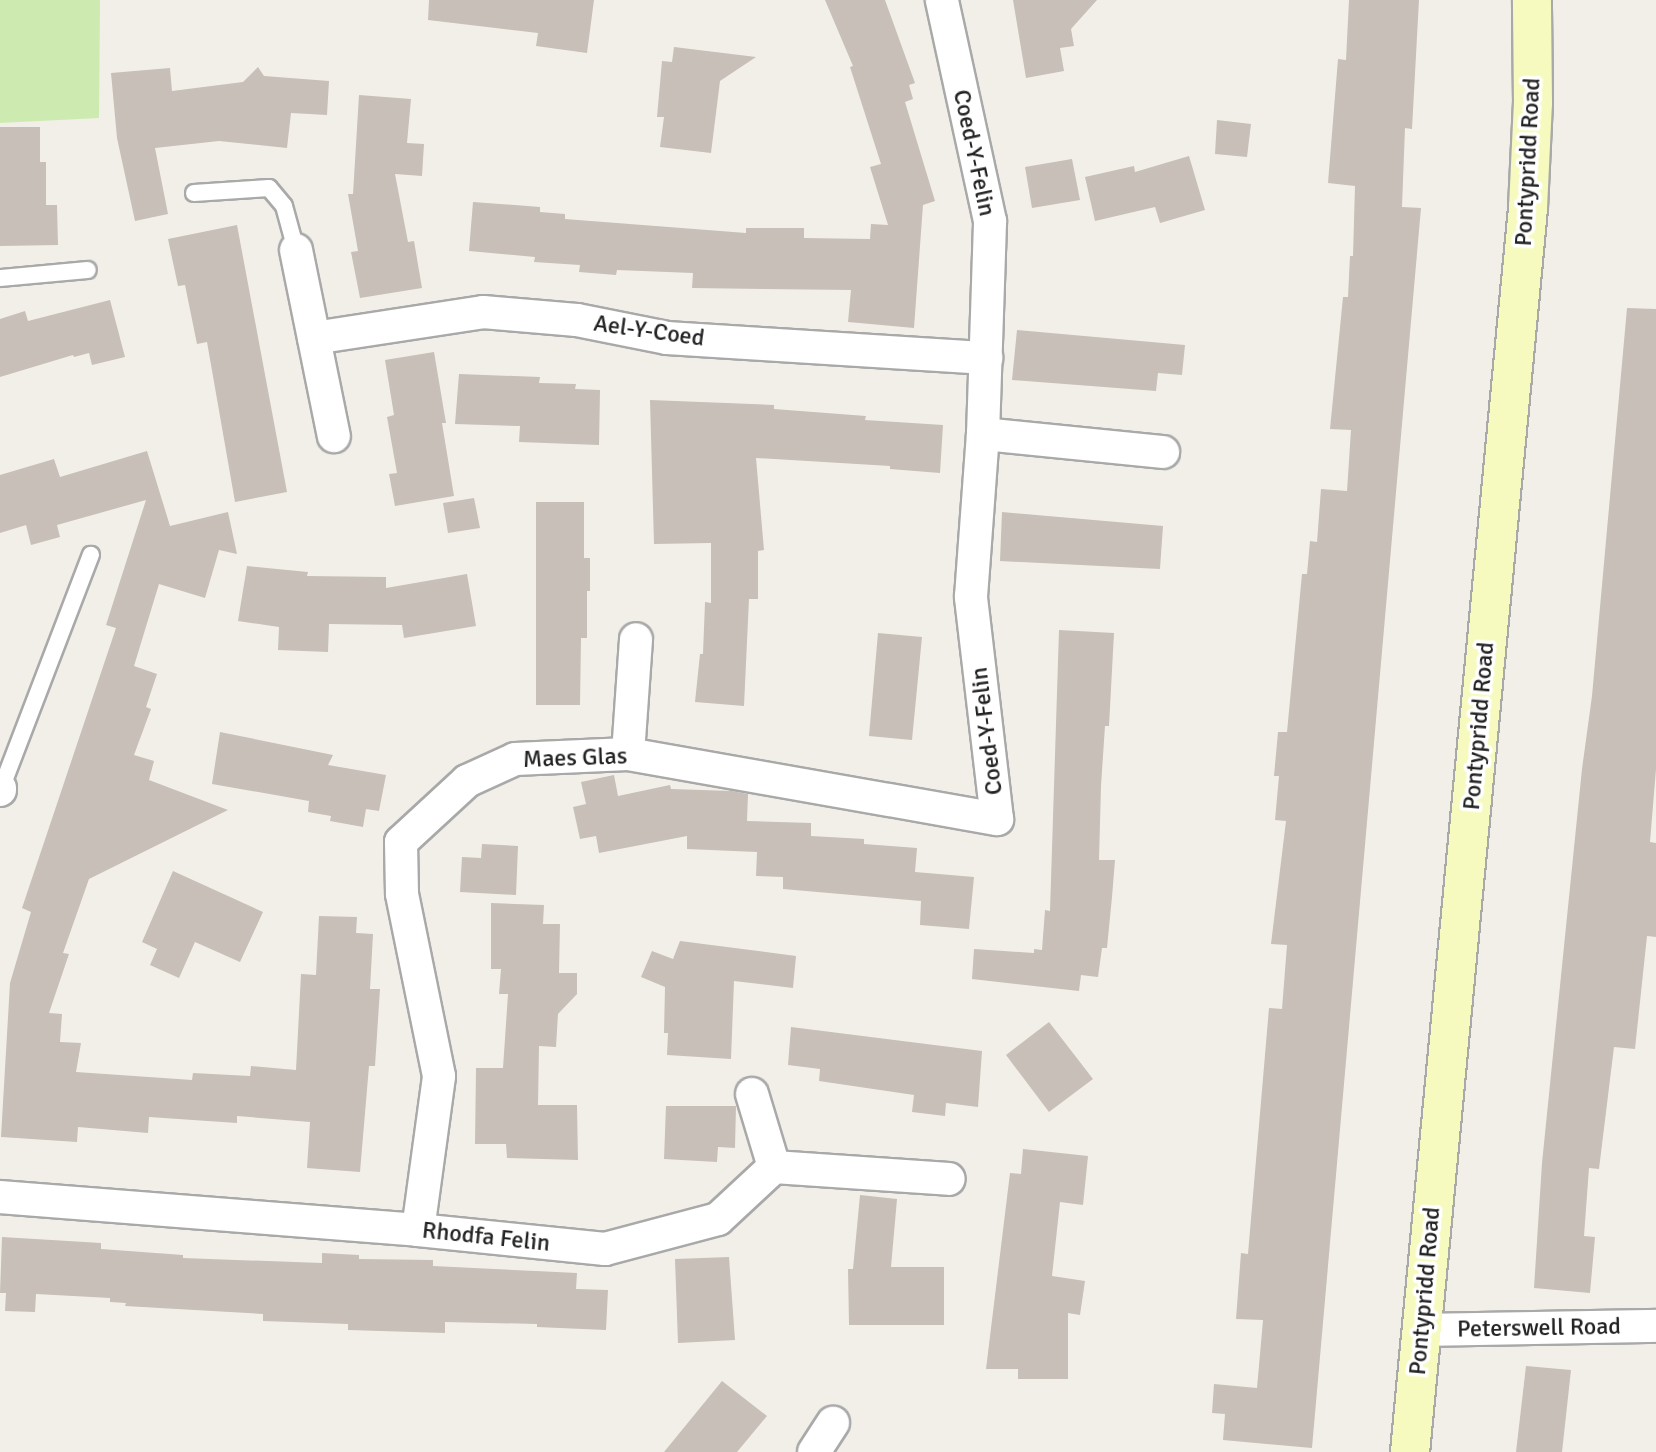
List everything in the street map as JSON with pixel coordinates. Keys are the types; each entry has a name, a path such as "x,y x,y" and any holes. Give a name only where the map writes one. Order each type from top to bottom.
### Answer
{"main road":[{"name":"Pontypridd Road","path":"1410,1452 1528,208 1533,103 1532,0"}],"street":[{"name":"Coed-Y-Felin","path":"942,0 990,221 983,433 971,597 997,819"},
{"path":"296,250 334,436"},
{"name":"Ael-Y-Coed","path":"314,338 484,312 578,320 667,338 986,358"},
{"path":"983,433 1163,452"},
{"path":"628,754 636,639"},
{"name":"Maes Glas","path":"418,1230 439,1076 402,894 401,842 467,781 516,759 628,754 997,819"},
{"path":"752,1094 774,1167 949,1179"},
{"name":"Rhodfa Felin","path":"0,1197 418,1230 605,1249 718,1219 774,1167"},
{"name":"Peterswell Road","path":"1422,1330 1656,1326"},
{"path":"814,1452 833,1423"}],"lane":[{"path":"194,193 269,188 284,206 296,250"},
{"path":"0,278 88,270"},
{"path":"0,789 91,555"}],"green space":[{"path":"0,0 100,0 99,118 0,123"}],"building":[{"path":"429,0 594,0 587,53 536,46 538,33 428,20"},
{"path":"825,0 885,0 915,83 909,85 913,99 905,102 935,201 923,205 914,328 848,322 851,290 692,288 693,273 617,270 616,275 579,272 580,265 534,262 535,257 469,251 473,202 540,207 540,212 565,214 565,219 746,233 746,228 804,228 804,238 870,239 871,224 888,225 870,167 881,164 850,67 853,66"},
{"path":"1013,0 1097,0 1071,29 1074,46 1060,48 1064,71 1026,78"},
{"path":"1349,0 1419,0 1412,129 1405,128 1402,207 1421,208 1312,1448 1223,1440 1225,1414 1212,1413 1214,1384 1257,1388 1263,1320 1236,1319 1241,1253 1248,1254 1269,1008 1282,1009 1287,945 1271,944 1286,821 1275,820 1279,776 1274,776 1278,732 1287,732 1302,574 1307,574 1310,541 1317,542 1321,489 1347,491 1351,430 1330,429 1343,297 1348,297 1350,256 1353,256 1355,186 1328,183 1338,59 1346,60"},
{"path":"674,47 756,57 720,81 711,153 660,147 664,117 657,117 662,61 672,62"},
{"path":"258,67 264,76 329,81 327,115 291,113 287,148 219,141 155,148 168,214 135,221 117,138 111,73 170,68 172,91 243,82"},
{"path":"359,95 411,99 407,143 424,144 422,176 395,174 408,242 414,241 422,288 360,298 351,252 358,251 348,194 353,194"},
{"path":"1217,120 1251,124 1247,157 1215,154"},
{"path":"0,127 40,127 40,162 46,162 46,205 57,205 58,245 0,246"},
{"path":"1189,156 1205,210 1160,223 1155,207 1095,221 1085,177 1134,166 1135,172"},
{"path":"1072,159 1080,200 1032,208 1025,167"},
{"path":"237,225 287,492 235,502 207,342 197,344 185,285 178,286 168,239"},
{"path":"110,300 125,357 92,365 89,353 74,357 73,355 0,377 0,319 25,311 28,321"},
{"path":"1627,308 1656,309 1656,769 1650,842 1656,843 1656,937 1647,936 1635,1049 1614,1047 1599,1169 1589,1168 1584,1236 1595,1237 1590,1293 1534,1288 1542,1163 1582,769 1592,696"},
{"path":"1017,330 1185,345 1182,375 1158,373 1156,391 1012,380"},
{"path":"434,352 446,423 442,423 454,496 395,506 389,474 397,473 387,417 394,415 385,360"},
{"path":"459,374 540,377 539,383 576,384 575,389 600,390 599,445 519,442 520,426 455,424"},
{"path":"650,400 774,405 774,409 866,416 865,420 943,425 940,473 890,469 890,466 756,458 764,550 758,551 758,599 749,599 744,706 695,702 700,654 703,654 705,602 711,603 711,543 654,544"},
{"path":"147,451 170,526 228,512 237,554 219,550 205,598 159,584 134,666 157,674 146,707 151,709 134,755 154,761 149,780 228,810 89,879 63,953 69,954 49,1013 62,1014 60,1042 81,1043 76,1072 192,1080 193,1073 250,1076 251,1066 296,1070 301,974 316,975 319,916 357,917 356,933 373,934 370,989 380,989 375,1066 369,1066 360,1172 307,1168 310,1122 237,1116 237,1123 149,1117 148,1133 78,1127 77,1142 1,1137 10,983 31,912 22,908 116,628 106,625 146,500 57,525 60,537 31,545 26,525 0,533 0,475 54,459 60,477"},
{"path":"474,498 480,528 448,533 443,503"},
{"path":"536,502 584,502 584,558 590,558 590,591 587,591 587,638 581,638 580,705 536,705"},
{"path":"1002,512 1163,526 1160,569 1000,561"},
{"path":"247,566 308,572 307,576 386,577 386,588 467,574 476,626 404,638 402,625 329,624 328,652 278,650 279,627 238,621"},
{"path":"1059,630 1114,633 1109,726 1105,726 1101,786 1099,860 1115,860 1112,897 1107,948 1102,948 1098,977 1081,975 1079,991 972,979 974,949 1034,953 1034,949 1042,950 1045,910 1050,911"},
{"path":"878,633 922,637 912,740 869,736"},
{"path":"220,732 333,755 328,765 386,775 379,811 366,809 363,827 330,821 331,816 308,812 309,801 212,784"},
{"path":"614,775 618,796 670,785 671,789 732,791 748,794 747,821 811,823 811,836 864,839 864,844 917,848 915,872 974,877 969,929 920,925 921,901 783,889 783,877 756,876 757,852 687,849 687,836 599,853 596,836 580,839 573,807 586,804 581,782"},
{"path":"482,844 518,846 516,895 460,892 462,857 481,858"},
{"path":"173,871 263,912 240,962 195,942 179,978 150,965 157,949 142,942"},
{"path":"491,903 544,905 543,924 560,924 559,973 577,973 577,994 558,1014 556,1047 539,1046 538,1105 577,1105 578,1160 507,1158 506,1144 475,1144 476,1068 503,1068 508,994 499,994 501,969 491,969"},
{"path":"680,941 796,956 793,988 734,981 731,1059 667,1055 668,1033 664,1033 665,987 641,977 652,951 673,959"},
{"path":"1049,1022 1093,1079 1049,1112 1006,1055"},
{"path":"791,1027 982,1051 978,1107 946,1103 945,1116 912,1112 914,1095 819,1081 820,1069 788,1065"},
{"path":"666,1106 736,1106 735,1148 718,1147 717,1162 664,1159"},
{"path":"1023,1149 1088,1156 1083,1205 1060,1202 1052,1276 1085,1281 1080,1315 1068,1313 1068,1379 1018,1379 1018,1369 986,1369 1010,1173 1021,1174"},
{"path":"860,1195 897,1199 891,1267 944,1267 944,1325 849,1325 848,1269 853,1269"},
{"path":"2,1237 101,1243 101,1249 183,1255 183,1258 322,1263 322,1253 359,1255 359,1259 433,1260 433,1266 577,1273 576,1289 608,1290 606,1330 537,1327 537,1324 445,1322 445,1333 348,1330 348,1324 263,1321 263,1314 125,1306 126,1303 110,1302 110,1298 36,1294 35,1312 5,1311 6,1293 0,1293"},
{"path":"729,1257 735,1340 678,1343 675,1259"},
{"path":"1526,1366 1571,1370 1562,1452 1516,1452"},
{"path":"722,1381 767,1416 737,1452 664,1452"}]}
